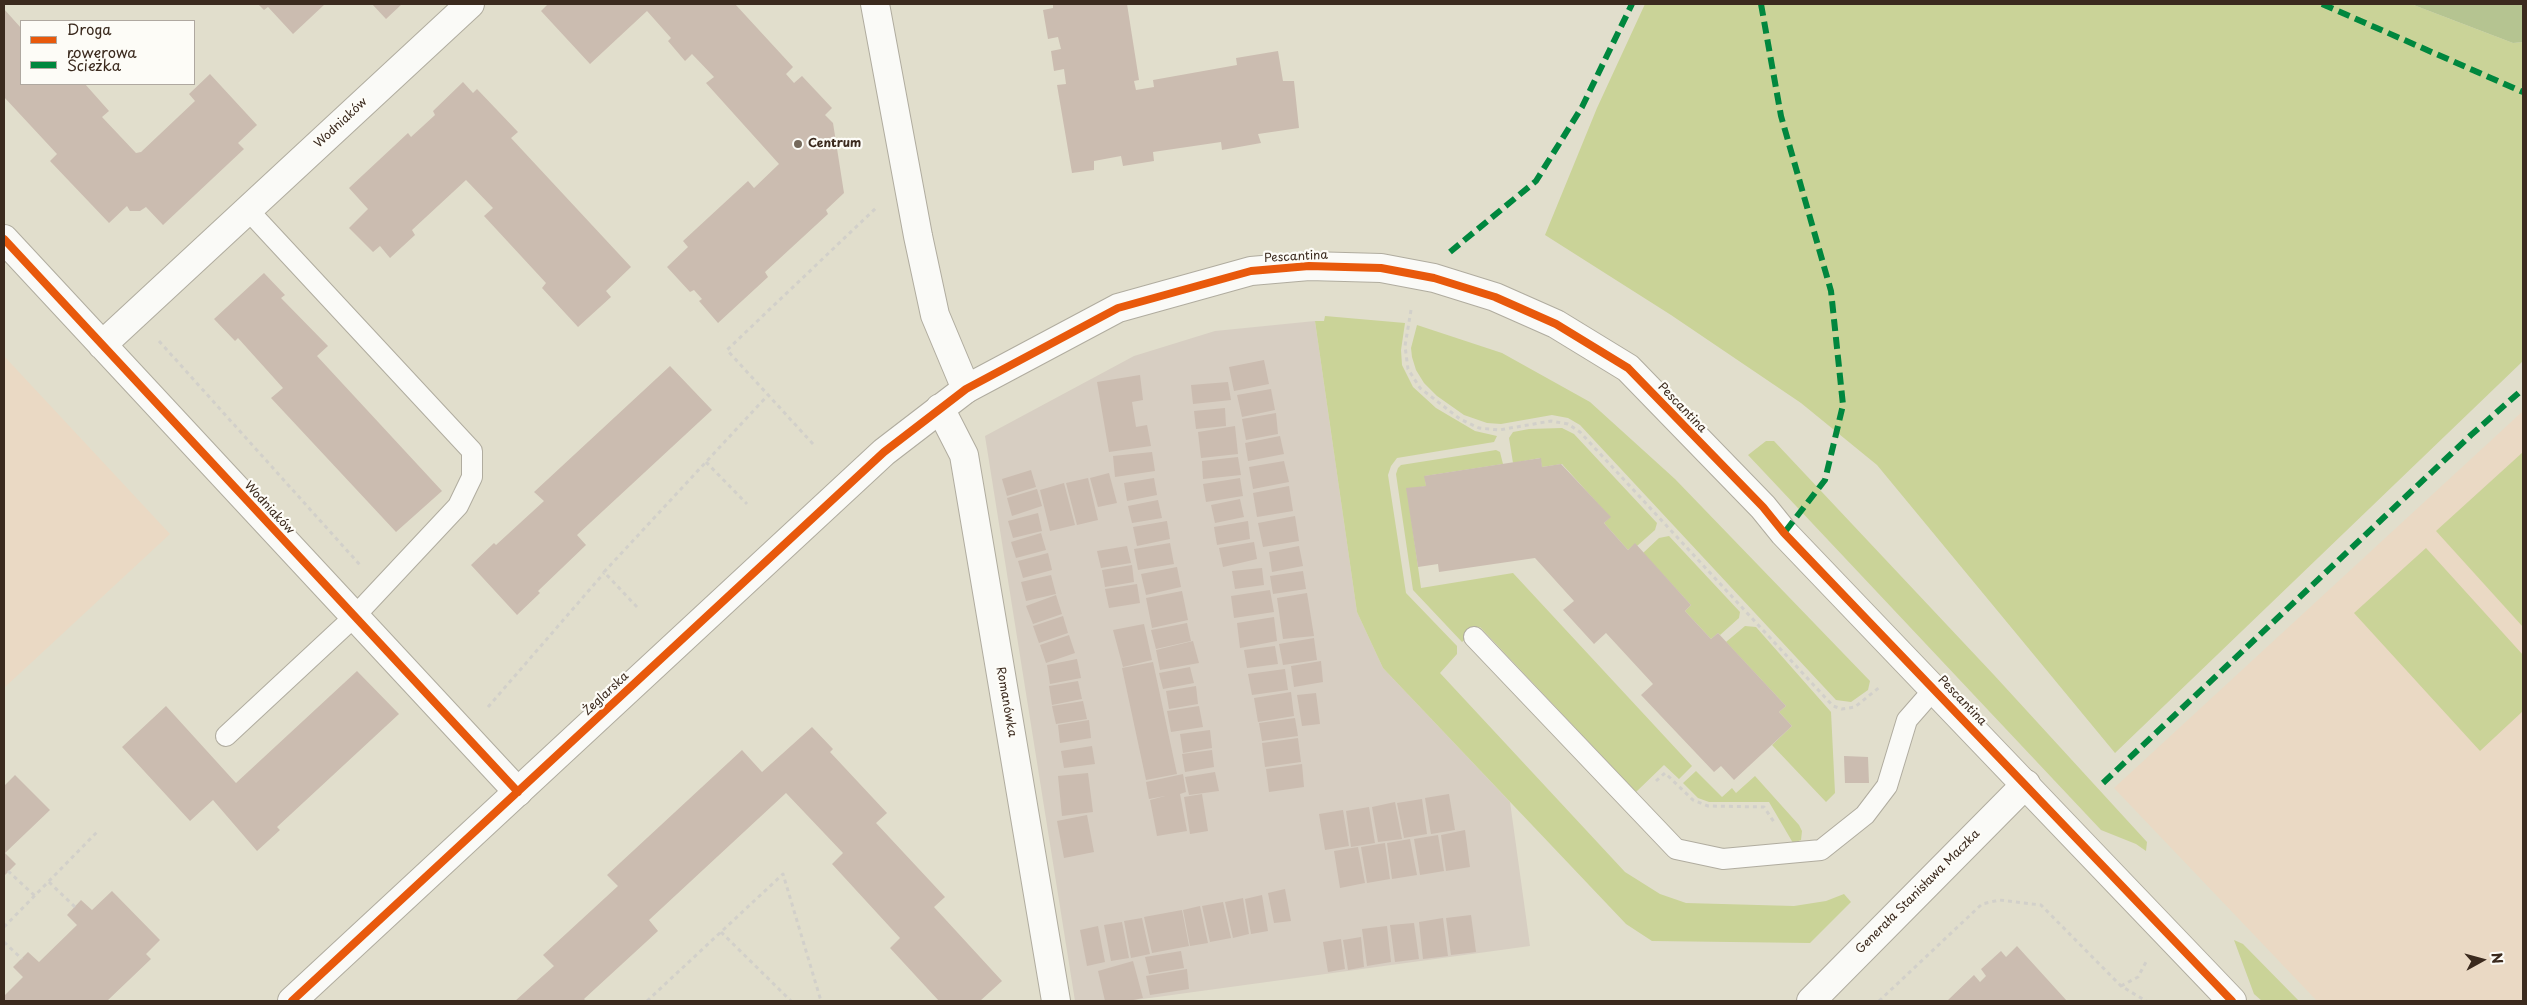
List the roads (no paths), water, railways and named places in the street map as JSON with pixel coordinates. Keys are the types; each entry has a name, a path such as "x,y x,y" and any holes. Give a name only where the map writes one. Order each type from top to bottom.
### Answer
{"street":[{"name":"Wodniaków","path":"102,345 470,4"},
{"path":"875,4 918,236 935,315 966,389"},
{"name":"Wodniaków","path":"4,239 518,792"},
{"name":"Pescantina","path":"940,408 966,389 1118,308 1251,271 1309,266 1381,268 1434,278 1495,297 1556,324 1628,368 2232,1001"},
{"name":"Żeglarska","path":"292,1001 884,452 940,408"},
{"name":"Romanówka","path":"940,408 964,455 1056,1001"},
{"name":"Generała Stanisława Maczka","path":"1810,1001 2026,784"}],"lane":[{"path":"226,736 354,617 458,506 472,478 472,451 248,210"},
{"path":"1474,637 1676,849 1723,858 1821,850 1865,815 1886,786 1907,720 1934,688"}],"place":[{"name":"Centrum","path":"798,144"}]}
